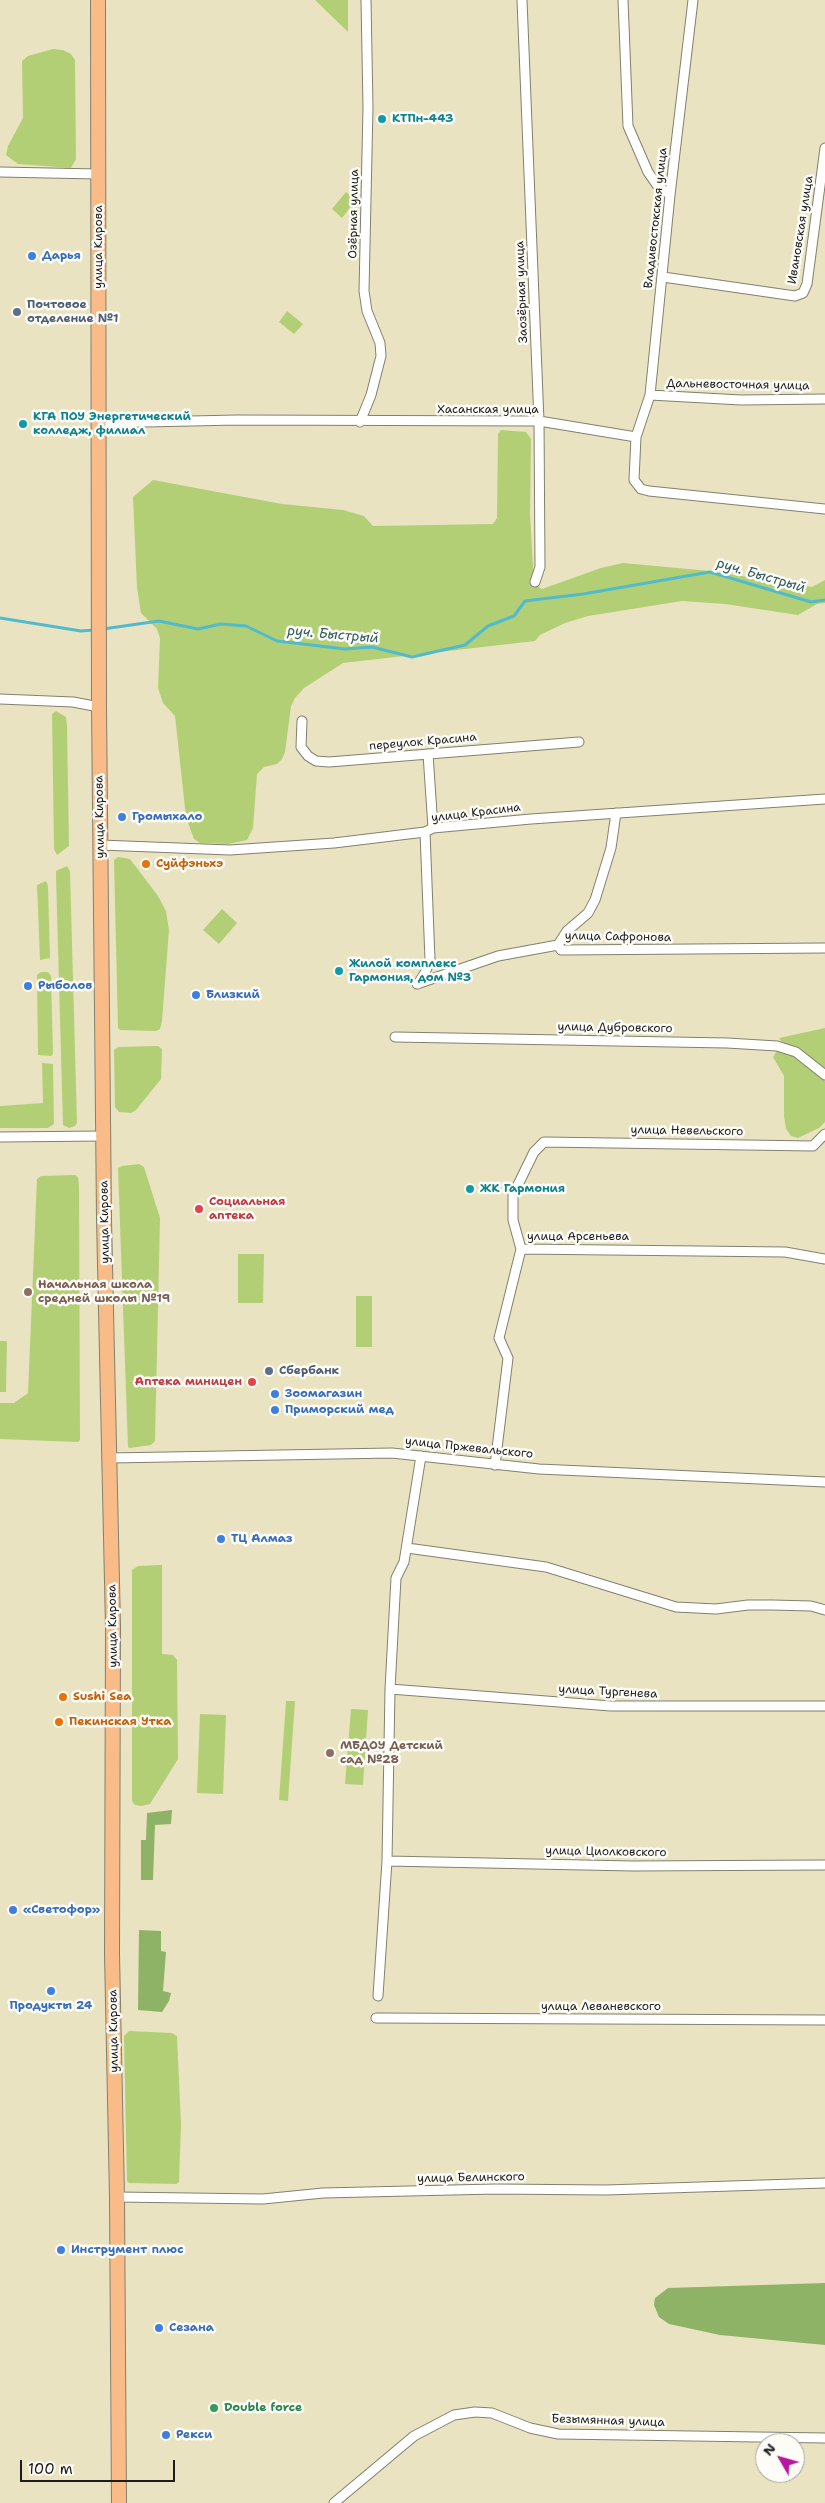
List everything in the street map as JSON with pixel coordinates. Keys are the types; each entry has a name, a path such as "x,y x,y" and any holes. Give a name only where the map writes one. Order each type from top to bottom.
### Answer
{"main road":[{"name":"улица Кирова","path":"98,0 100,845 111,1458 114,1824 113,1972 118,2197 119,2503"}],"street":[{"name":"Озёрная улица","path":"360,422 371,394 381,356 380,343 367,311 364,291 368,108 366,0"},
{"name":"Заозёрная улица","path":"522,0 539,421 540,567 535,582"},
{"path":"623,0 628,126 648,172 657,185 670,195"},
{"name":"Владивостокская улица","path":"636,437 650,395 670,195 693,0"},
{"name":"Ивановская улица","path":"663,277 794,296 803,293 808,284 825,148"},
{"path":"0,172 98,174"},
{"name":"Дальневосточная улица","path":"650,395 741,400 825,399"},
{"name":"Хасанская улица","path":"99,423 236,420 360,422 539,421 636,437"},
{"path":"636,437 634,480 641,489 825,509"},
{"path":"0,699 73,702 99,707"},
{"name":"переулок Красина","path":"302,721 301,747 308,756 316,761 329,762 579,742"},
{"path":"428,754 429,830"},
{"name":"улица Красина","path":"100,845 230,850 334,843 429,830 616,813 825,799"},
{"path":"558,945 566,931 588,913 595,900 611,848 616,813"},
{"name":"улица Сафронова","path":"429,830 430,960 418,984 498,956 558,945 561,950 825,948"},
{"name":"улица Дубровского","path":"395,1036 718,1042 776,1046 796,1052 825,1075"},
{"name":"улица Невельского","path":"521,1249 513,1220 513,1195 534,1152 544,1142 813,1146 825,1134"},
{"path":"0,1137 104,1136"},
{"name":"улица Арсеньева","path":"495,1465 508,1358 499,1338 521,1249 785,1252 825,1260"},
{"name":"улица Пржевальского","path":"111,1458 360,1452 422,1456 495,1465 825,1482"},
{"path":"378,1996 387,1861 390,1689 396,1578 404,1562 407,1548 422,1456"},
{"path":"407,1548 546,1567 676,1607 716,1609 748,1605 772,1605 810,1606 825,1610"},
{"name":"улица Тургенева","path":"390,1689 611,1706 825,1706"},
{"name":"улица Циолковского","path":"387,1861 633,1866 825,1865"},
{"name":"улица Леваневского","path":"376,2018 396,2020 797,2018 825,2020"},
{"name":"улица Белинского","path":"118,2197 263,2199 323,2193 495,2189 606,2190 825,2183"},
{"name":"Безымянная улица","path":"334,2503 414,2436 454,2415 475,2412 492,2413 521,2425 558,2434 825,2438"}],"green space":[{"path":"315,0 348,0 348,32"},
{"path":"53,49 63,50 71,54 75,60 76,159 71,168 18,164 6,155 8,146 23,118 22,61 28,56"},
{"path":"346,192 356,200 342,218 332,209"},
{"path":"287,311 303,324 294,334 279,322"},
{"path":"501,430 526,432 531,439 530,514 534,584 542,589 601,568 623,563 710,571 812,587 825,580 825,603 817,604 798,615 725,604 682,601 588,616 565,623 540,635 535,641 343,663 304,688 295,698 291,706 285,752 282,759 277,764 264,767 257,774 253,828 247,840 228,844 200,843 194,839 186,817 175,716 163,703 158,688 160,638 157,629 141,613 137,588 133,497 153,480 282,504 343,510 364,516 373,526 493,524 497,518 498,434"},
{"path":"56,711 66,717 67,726 69,846 57,855 54,849 52,714"},
{"path":"118,857 130,859 158,896 166,911 169,930 162,1021 160,1029 156,1031 120,1030 118,1028 114,860"},
{"path":"67,866 70,871 77,1123 69,1128 63,1125 56,876 56,871"},
{"path":"46,881 48,886 50,958 40,960 37,885"},
{"path":"222,909 237,923 219,944 203,930"},
{"path":"41,972 48,972 51,976 53,1054 51,1056 38,1055 37,975"},
{"path":"825,1028 825,1071 797,1049 781,1041 779,1038"},
{"path":"158,1046 162,1049 161,1079 136,1110 131,1113 119,1112 115,1107 114,1050 118,1047"},
{"path":"779,1051 794,1056 825,1081 825,1122 819,1128 798,1138 791,1136 786,1129 784,1116 784,1076 773,1057"},
{"path":"42,1063 53,1064 54,1124 48,1128 0,1128 0,1106 43,1103"},
{"path":"139,1164 144,1167 160,1218 155,1441 151,1445 130,1448 128,1447 118,1168"},
{"path":"75,1175 78,1177 79,1186 80,1440 78,1442 0,1439 0,1403 14,1403 28,1393 37,1179 41,1176"},
{"path":"238,1254 264,1254 263,1303 238,1303"},
{"path":"356,1296 372,1296 372,1347 356,1347"},
{"path":"0,1341 7,1341 6,1392 0,1392"},
{"path":"162,1565 162,1654 173,1655 177,1660 178,1759 150,1804 141,1806 135,1805 132,1801 132,1570 138,1566"},
{"path":"286,1701 295,1701 288,1801 279,1800"},
{"path":"351,1709 368,1710 363,1785 345,1784"},
{"path":"200,1714 226,1715 223,1794 197,1793"},
{"path":"172,1810 171,1824 155,1825 153,1880 141,1880 141,1840 146,1840 147,1813"},
{"path":"139,1930 161,1931 161,1951 166,1952 163,1991 171,1993 169,2001 162,2012 138,2010"},
{"path":"129,2031 172,2033 177,2036 181,2124 179,2182 176,2184 129,2183 127,2181 124,2036"},
{"path":"825,2283 825,2345 720,2335 669,2324 659,2317 654,2305 655,2298 668,2288"}],"waterway":[{"name":"руч. Быстрый","path":"103,629 159,621 198,629 221,624 246,626 277,641 345,649 372,647 412,657 465,645 488,626 514,616 525,601 583,594 710,572 811,602 825,600"},
{"name":"руч. Быстрый","path":"0,618 81,631 94,630"}],"place":[{"name":"КТПн-443","path":"382,119"},
{"name":"Дарья","path":"32,256"},
{"name":"Почтовое отделение №1","path":"17,312"},
{"name":"КГА ПОУ Энергетический колледж, филиал","path":"23,424"},
{"name":"Громыхало","path":"122,817"},
{"name":"Суйфэньхэ","path":"146,864"},
{"name":"Жилой комплекс Гармония, дом №3","path":"339,971"},
{"name":"Рыболов","path":"28,986"},
{"name":"Близкий","path":"196,995"},
{"name":"ЖК Гармония","path":"470,1189"},
{"name":"Социальная аптека","path":"199,1209"},
{"name":"Начальная школа средней школы №19","path":"28,1292"},
{"name":"Сбербанк","path":"269,1371"},
{"name":"Аптека миницен","path":"252,1382"},
{"name":"Зоомагазин","path":"275,1394"},
{"name":"Приморский мед","path":"275,1410"},
{"name":"ТЦ Алмаз","path":"221,1539"},
{"name":"Sushi Sea","path":"63,1697"},
{"name":"Пекинская Утка","path":"59,1722"},
{"name":"МБДОУ Детский сад №28","path":"330,1753"},
{"name":"«Светофор»","path":"13,1910"},
{"name":"Продукты 24","path":"51,1991"},
{"name":"Инструмент плюс","path":"61,2250"},
{"name":"Сезана","path":"159,2328"},
{"name":"Double force","path":"214,2408"},
{"name":"Рекси","path":"166,2435"}]}
